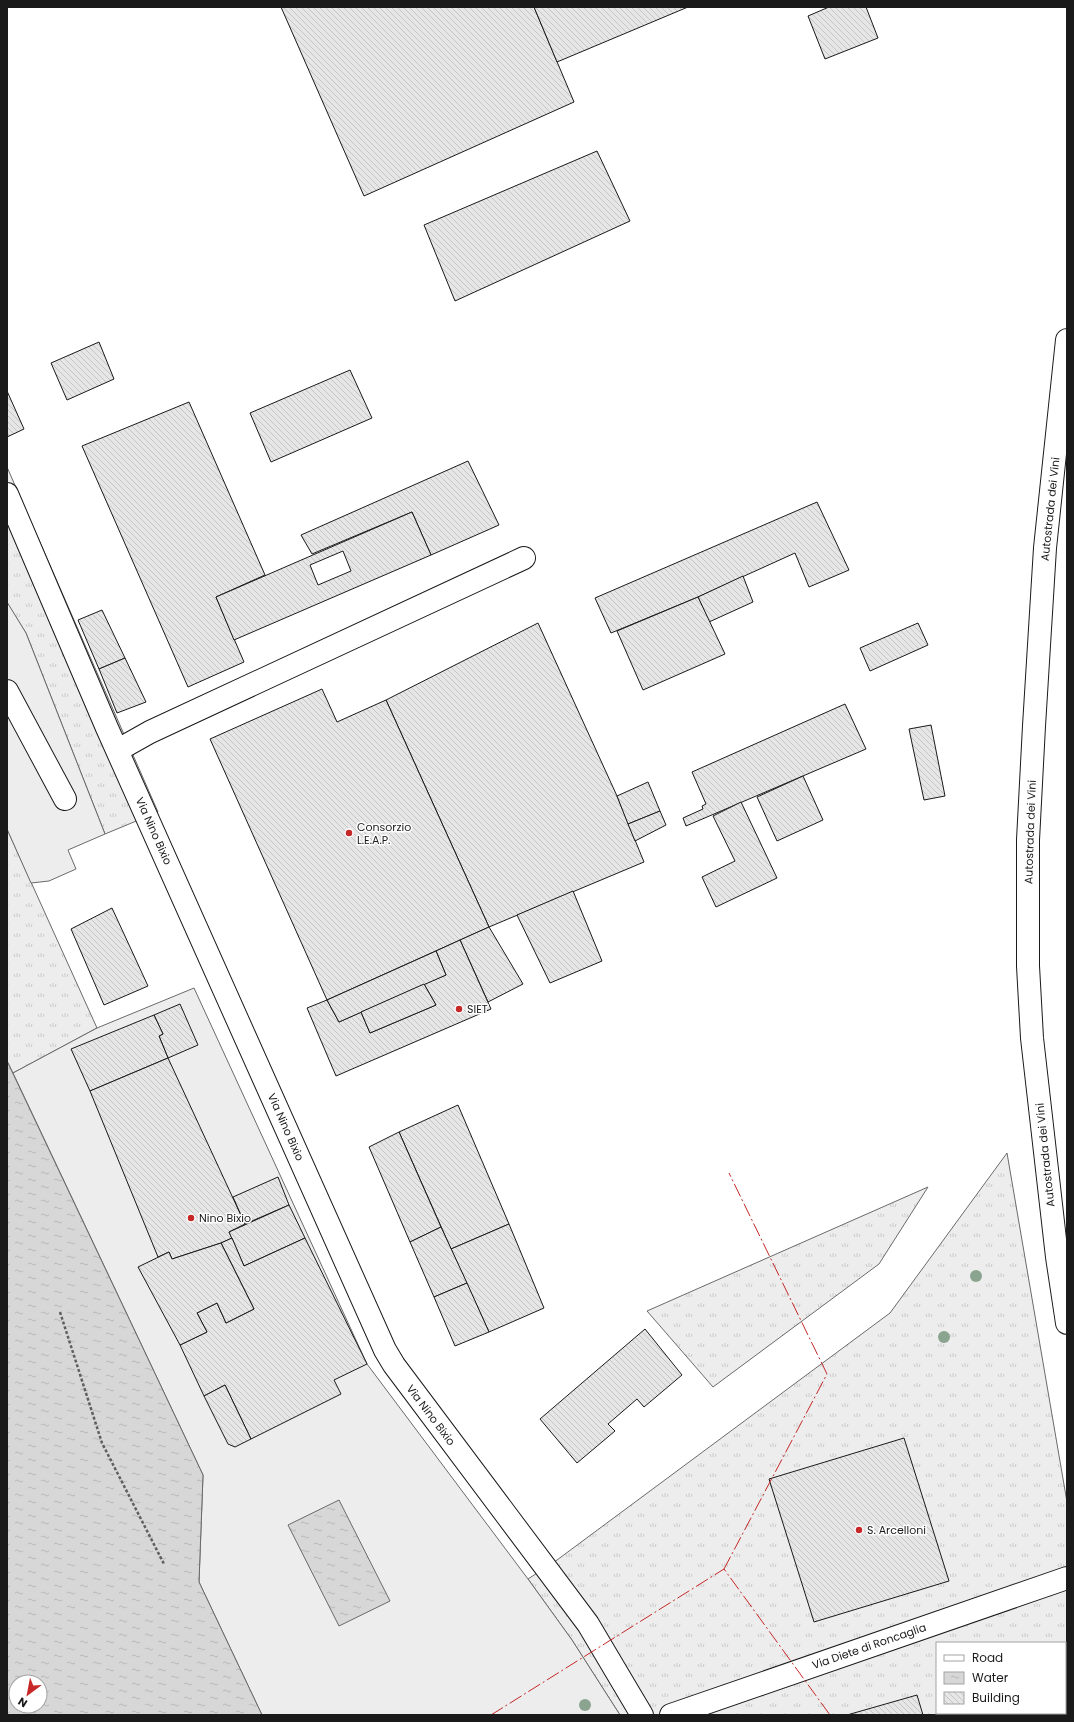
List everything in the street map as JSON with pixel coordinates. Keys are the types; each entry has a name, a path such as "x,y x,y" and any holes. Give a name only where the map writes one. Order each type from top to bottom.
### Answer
{"main road":[{"name":"Autostrada dei Vini","path":"1067,340 1045,548 1028,840 1028,958 1032,1038 1057,1257 1067,1323"},
{"name":"Via Nino Bixio","path":"7,494 107,728 385,1350 394,1365 588,1624 642,1715"},
{"path":"118,750 150,732 524,558"},
{"path":"7,691 65,799"},
{"name":"Via Diete di Roncaglia","path":"672,1715 1067,1578"}],"path":[{"path":"60,1312 102,1443 164,1564"}],"green space":[{"path":"7,467 158,812 105,834 26,633 7,603"},
{"path":"7,829 97,1028 13,1073 7,1061"},
{"path":"1007,1153 1067,1502 1067,1715 620,1715 572,1640 528,1579 557,1560 890,1313"},
{"path":"928,1187 879,1264 713,1387 647,1311"}],"shaded area":[{"path":"7,602 26,633 105,834 68,850 76,869 49,881 31,883 7,829"},
{"name":"Nino Bixio","path":"194,988 367,1364 572,1640 620,1715 262,1715 199,1582 203,1475 13,1073 97,1028"}],"water":[{"path":"7,1061 203,1475 199,1582 262,1715 7,1715"},
{"path":"339,1500 390,1601 339,1626 288,1525"}],"building":[{"path":"281,7 534,7 574,102 364,196"},
{"path":"534,7 688,7 557,62"},
{"path":"829,7 866,7 878,38 825,59 808,16"},
{"path":"597,151 630,221 455,301 424,225"},
{"path":"99,342 114,379 67,400 51,363"},
{"path":"350,370 372,418 271,462 250,413"},
{"path":"7,391 24,429 7,437"},
{"path":"189,402 265,575 216,597 244,662 188,687 82,446"},
{"path":"468,461 499,525 431,555 412,512 312,554 301,535"},
{"path":"817,502 849,570 809,587 795,553 698,597 611,633 595,598"},
{"path":"412,512 431,555 234,640 216,597","holes":["343,551 351,571 318,585 310,565"]},
{"path":"743,576 753,602 709,622 698,597"},
{"path":"698,597 725,654 643,690 617,631"},
{"path":"102,610 125,658 99,669 78,620"},
{"path":"538,623 617,796 644,862 489,927 386,700"},
{"path":"918,623 928,645 870,671 860,648"},
{"path":"125,658 146,702 117,713 99,669"},
{"name":"Consorzio L.E.A.P.","path":"322,689 337,722 386,700 489,927 327,1000 210,739"},
{"path":"845,704 866,749 686,826 683,818 703,809 702,806 706,804 692,772"},
{"path":"931,725 945,796 924,800 909,729"},
{"path":"803,776 823,820 777,841 757,797"},
{"path":"648,782 660,811 628,824 617,796"},
{"path":"741,802 777,878 716,907 702,877 735,861 713,816"},
{"path":"660,811 666,825 635,841 628,824"},
{"path":"573,891 602,961 550,983 517,915"},
{"path":"112,908 148,986 104,1005 71,929"},
{"path":"489,927 523,984 488,1002 460,940"},
{"name":"SIET","path":"460,940 491,1009 336,1076 307,1008 327,1000 339,1022 361,1012 370,1033 436,1005 424,984 446,975 436,951"},
{"path":"436,951 446,975 339,1022 327,1000"},
{"path":"424,984 436,1005 370,1033 361,1012"},
{"path":"180,1004 198,1045 168,1058 159,1036 163,1034 154,1015"},
{"path":"154,1015 163,1034 159,1036 168,1058 90,1091 71,1049"},
{"path":"168,1058 245,1224 229,1232 232,1238 172,1259 169,1252 158,1257 90,1091"},
{"path":"458,1105 509,1224 451,1249 399,1132"},
{"path":"399,1132 441,1227 410,1242 369,1147"},
{"path":"278,1177 289,1205 245,1224 233,1197"},
{"path":"289,1205 305,1238 244,1266 229,1232"},
{"path":"509,1224 544,1308 489,1332 451,1249"},
{"path":"441,1227 467,1283 434,1297 410,1242"},
{"path":"232,1238 244,1266 305,1238 367,1364 334,1380 341,1394 251,1439 225,1385 204,1396 180,1345 207,1332 197,1313 217,1303 226,1323 254,1309 221,1243"},
{"path":"221,1243 254,1309 226,1323 217,1303 197,1313 207,1332 180,1345 138,1267 169,1252 172,1259"},
{"path":"467,1283 489,1332 455,1346 434,1297"},
{"path":"645,1329 682,1375 644,1407 637,1399 608,1424 615,1431 577,1463 540,1419"},
{"path":"225,1385 251,1439 235,1447 228,1444 204,1396"},
{"name":"S. Arcelloni","path":"904,1438 949,1581 814,1622 769,1479"},
{"path":"917,1695 923,1715 847,1715"}],"power":[{"path":"724,1569 827,1374 729,1173"},
{"path":"491,1715 724,1569 830,1715"}],"place":[{"name":"Consorzio L.E.A.P.","path":"349,833"},
{"name":"SIET","path":"459,1009"},
{"name":"Nino Bixio","path":"191,1218"},
{"name":"S. Arcelloni","path":"859,1530"}]}
